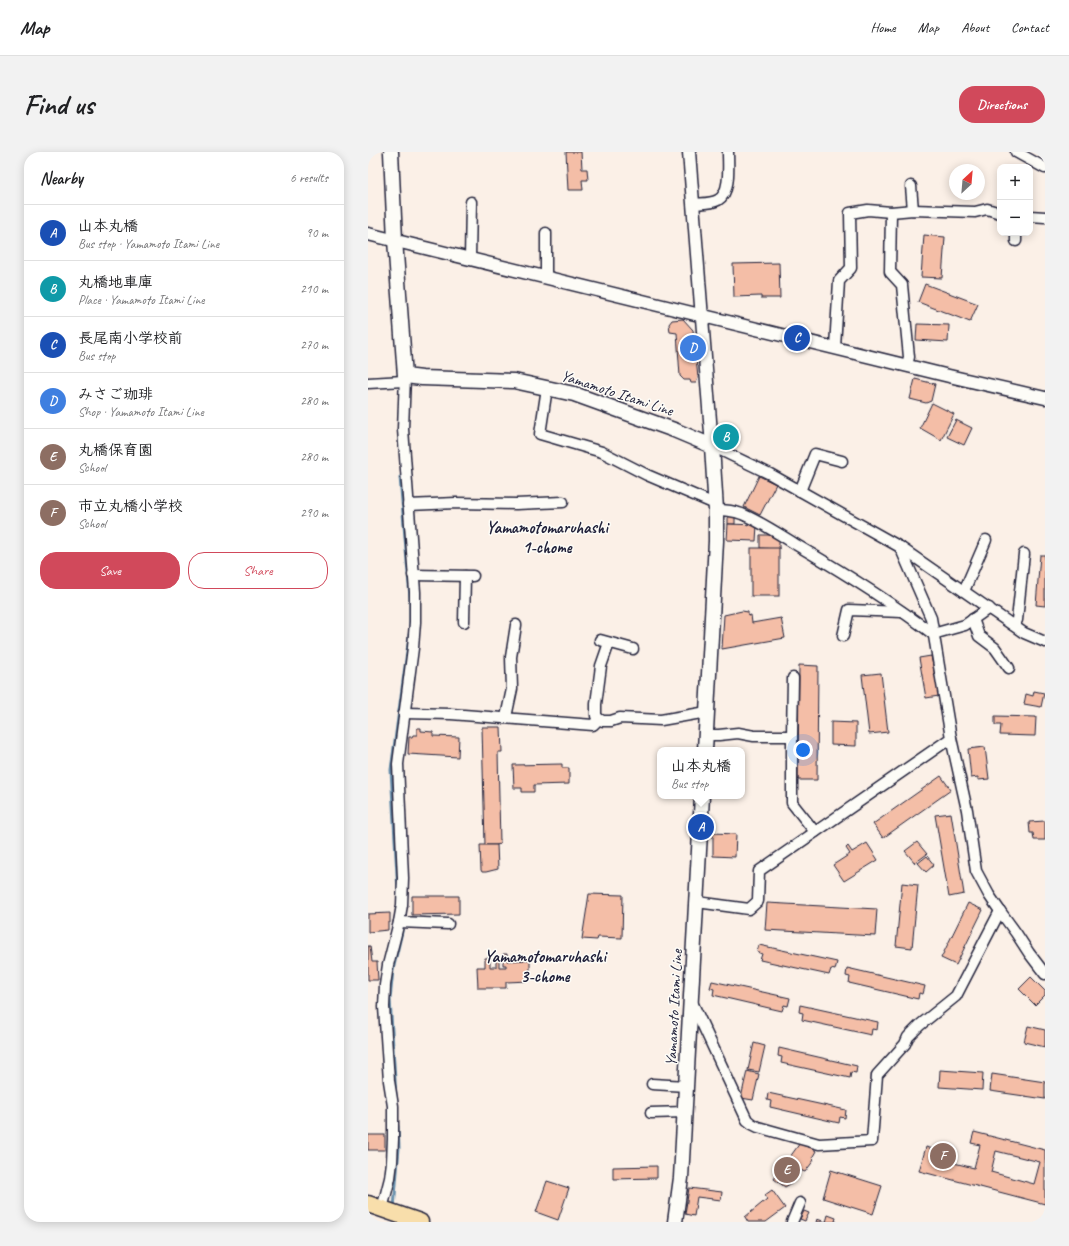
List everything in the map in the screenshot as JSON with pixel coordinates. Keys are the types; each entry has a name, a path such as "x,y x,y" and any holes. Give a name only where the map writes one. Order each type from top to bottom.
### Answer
{"highway":[{"path":"375,1207 420,1222"}],"main road":[{"path":"391,152 395,240 405,378"},
{"name":"Yamamoto Itami Line","path":"405,378 514,381 547,388 574,394 674,430 712,446"},
{"path":"705,747 716,541 712,446"},
{"name":"Yamamoto Itami Line","path":"675,1222 681,1178 702,799"}],"street":[{"path":"689,152 712,446 800,490 900,547 1024,633 1045,642"},
{"path":"693,204 719,200 725,193 727,186 728,152"},
{"path":"1016,152 1045,168"},
{"path":"911,186 913,210"},
{"path":"470,258 471,202"},
{"path":"835,347 839,281 851,268 850,213 868,210 891,212 913,210 976,212 987,209 997,212"},
{"path":"891,212 890,272 902,285 909,357 907,365"},
{"path":"1033,216 1045,217"},
{"path":"546,233 546,277"},
{"path":"368,234 949,376 1045,398"},
{"path":"368,383 405,378 403,429 416,613 413,648 398,755 403,878 402,905 388,965 384,1007 389,1080 393,1106 392,1162 390,1178 375,1207"},
{"path":"547,388 540,434 602,452 715,507 741,514 759,523 834,567 933,634"},
{"path":"800,490 815,454 842,461"},
{"path":"408,505 563,502"},
{"path":"964,591 986,540"},
{"path":"900,547 931,618 951,738 967,810 976,871 989,895 1029,954 1045,974"},
{"path":"1013,625 1017,620 1024,554"},
{"path":"414,575 469,576 462,617"},
{"path":"933,634 965,625 989,608"},
{"path":"843,636 849,610 902,612"},
{"path":"973,619 979,636 995,648 1009,668"},
{"path":"506,717 512,690 511,657 516,625"},
{"path":"634,649 605,641 596,704 596,716 599,719 603,721 611,721 620,718 661,720 707,712"},
{"path":"794,678 792,802 814,832"},
{"path":"404,713 506,717 593,725 599,719"},
{"path":"706,734 719,735 738,733 754,736 792,736"},
{"path":"697,902 749,909 758,901 759,872 814,832 951,738"},
{"path":"691,1002 747,1120 752,1124 819,1144 872,1141 877,1075 905,1044 908,1037 920,1025 956,996 1000,911"},
{"path":"399,922 448,924"},
{"path":"652,1084 686,1086"},
{"path":"651,1113 685,1112"},
{"path":"792,1222 796,1208"}],"building":[{"path":"566,152 581,152 582,169 587,169 588,180 582,180 583,190 568,190"},
{"path":"924,235 945,237 942,278 921,277"},
{"path":"779,263 780,298 761,298 761,296 734,297 733,264"},
{"path":"925,284 978,304 970,322 918,302"},
{"path":"683,319 693,330 698,378 696,383 691,383 690,380 684,380 680,376 677,333 670,332 669,324 672,320"},
{"path":"917,324 949,325 948,342 916,340"},
{"path":"915,379 935,384 931,401 926,403 910,399"},
{"path":"932,403 954,414 941,440 920,428"},
{"path":"956,420 972,428 964,445 947,437"},
{"path":"724,432 730,434 727,442 721,439"},
{"path":"759,476 776,484 760,515 744,507"},
{"path":"728,514 735,514 735,524 728,524"},
{"path":"728,524 757,525 756,541 727,540"},
{"path":"760,535 771,535 779,540 779,549 760,548"},
{"path":"751,548 779,548 779,596 751,596"},
{"path":"1040,555 1045,555 1045,606 1036,605"},
{"path":"742,611 748,612 748,616 751,615 752,623 781,618 785,638 722,649 724,615"},
{"path":"931,656 939,696 926,698 919,658"},
{"path":"799,665 818,666 817,780 798,780"},
{"path":"881,673 888,732 869,734 862,675"},
{"path":"1034,691 1044,693 1041,707 1024,704 1026,694 1033,696"},
{"path":"995,716 1036,717 1035,736 1000,735 1001,725 995,725"},
{"path":"831,722 856,723 856,746 831,745"},
{"path":"482,727 501,727 502,752 498,752 500,844 496,845 485,845"},
{"path":"417,728 421,728 421,731 433,732 433,736 459,737 458,757 408,754 409,737 417,735"},
{"path":"985,747 989,779 978,780 978,777 971,778 968,749"},
{"path":"562,764 562,768 569,768 569,784 534,785 534,792 522,792 522,788 514,788 513,765"},
{"path":"941,776 951,790 883,838 873,824"},
{"path":"951,813 964,894 949,897 935,815"},
{"path":"1045,821 1045,840 1034,840 1033,833 1030,833 1029,822"},
{"path":"713,833 736,834 735,857 713,856"},
{"path":"917,842 927,854 915,863 905,851"},
{"path":"867,843 878,860 844,881 833,865 850,854 846,848 848,846 852,852"},
{"path":"480,845 497,845 498,869 482,872"},
{"path":"927,856 934,865 926,872 918,863"},
{"path":"902,883 918,885 912,948 896,946"},
{"path":"589,894 623,895 622,938 598,937 597,940 582,939"},
{"path":"412,896 459,896 459,914 412,915"},
{"path":"767,903 877,909 875,936 765,930"},
{"path":"968,903 983,910 956,965 941,958"},
{"path":"390,913 388,930 368,932 368,914"},
{"path":"759,945 837,962 835,970 831,969 829,975 760,960 762,954 757,952"},
{"path":"368,946 370,946 372,962 377,962 378,980 368,980"},
{"path":"503,954 507,954 507,961 530,960 530,981 506,982 506,988 478,988 477,967 485,967 485,958 490,958 490,967 496,967 496,960 499,960 499,967 506,967 506,965 503,965"},
{"path":"847,968 925,986 923,994 919,993 918,999 849,983 850,977 846,976"},
{"path":"1031,977 1045,991 1045,995 1035,1005 1019,989"},
{"path":"712,981 790,998 788,1006 784,1005 782,1011 713,995 714,989 710,988"},
{"path":"800,1005 878,1022 877,1030 872,1029 871,1035 802,1020 803,1013 799,1012"},
{"path":"1028,1026 1045,1030 1045,1047 1024,1042"},
{"path":"754,1043 765,1046 759,1072 748,1070"},
{"path":"779,1048 857,1066 856,1073 851,1072 850,1078 781,1063 782,1057 778,1056"},
{"path":"940,1070 983,1073 982,1090 939,1087"},
{"path":"747,1071 759,1074 753,1100 741,1098"},
{"path":"992,1074 1045,1082 1045,1099 990,1091"},
{"path":"768,1093 846,1110 845,1118 840,1117 839,1123 770,1107 771,1101 767,1100"},
{"path":"974,1132 1045,1150 1045,1204 919,1171 926,1147 941,1151 939,1156 942,1157 944,1148 957,1152 954,1163 974,1168 980,1145 971,1143","holes":["996,1151 1040,1162 1034,1184 991,1172"]},
{"path":"368,1135 385,1135 385,1150 368,1150"},
{"path":"800,1143 805,1146 807,1145 816,1151 812,1158 814,1160 805,1172 800,1170 790,1184 785,1187 774,1179"},
{"path":"657,1166 657,1178 613,1179 613,1167"},
{"path":"831,1170 882,1186 873,1214 823,1198"},
{"path":"547,1181 569,1188 558,1220 536,1212"},
{"path":"689,1188 722,1192 721,1200 697,1197 694,1216 685,1214"},
{"path":"772,1190 785,1208 766,1222 748,1222 745,1217 767,1199 765,1195"},
{"path":"804,1211 809,1213 805,1221 800,1219"},
{"path":"828,1215 836,1218 835,1221 837,1222 826,1222"},
{"path":"817,1219 826,1222 816,1222"}],"waterway":[{"path":"398,892 391,770 410,629 410,598 400,477"},
{"path":"396,1096 390,999 393,970 402,927"},
{"path":"394,1208 399,1148 398,1126"}],"place":[{"name":"長尾南小学校前","path":"797,338"},
{"name":"みさご珈琲","path":"693,348"},
{"name":"丸橋地車庫","path":"726,437"},
{"name":"山本丸橋","path":"701,827"},
{"name":"市立丸橋小学校","path":"943,1156"},
{"name":"丸橋保育園","path":"787,1170"}],"district":[{"name":"Yamamotomaruhashi 1-chome","path":"547,537"},
{"name":"Yamamotomaruhashi 3-chome","path":"545,966"}]}
